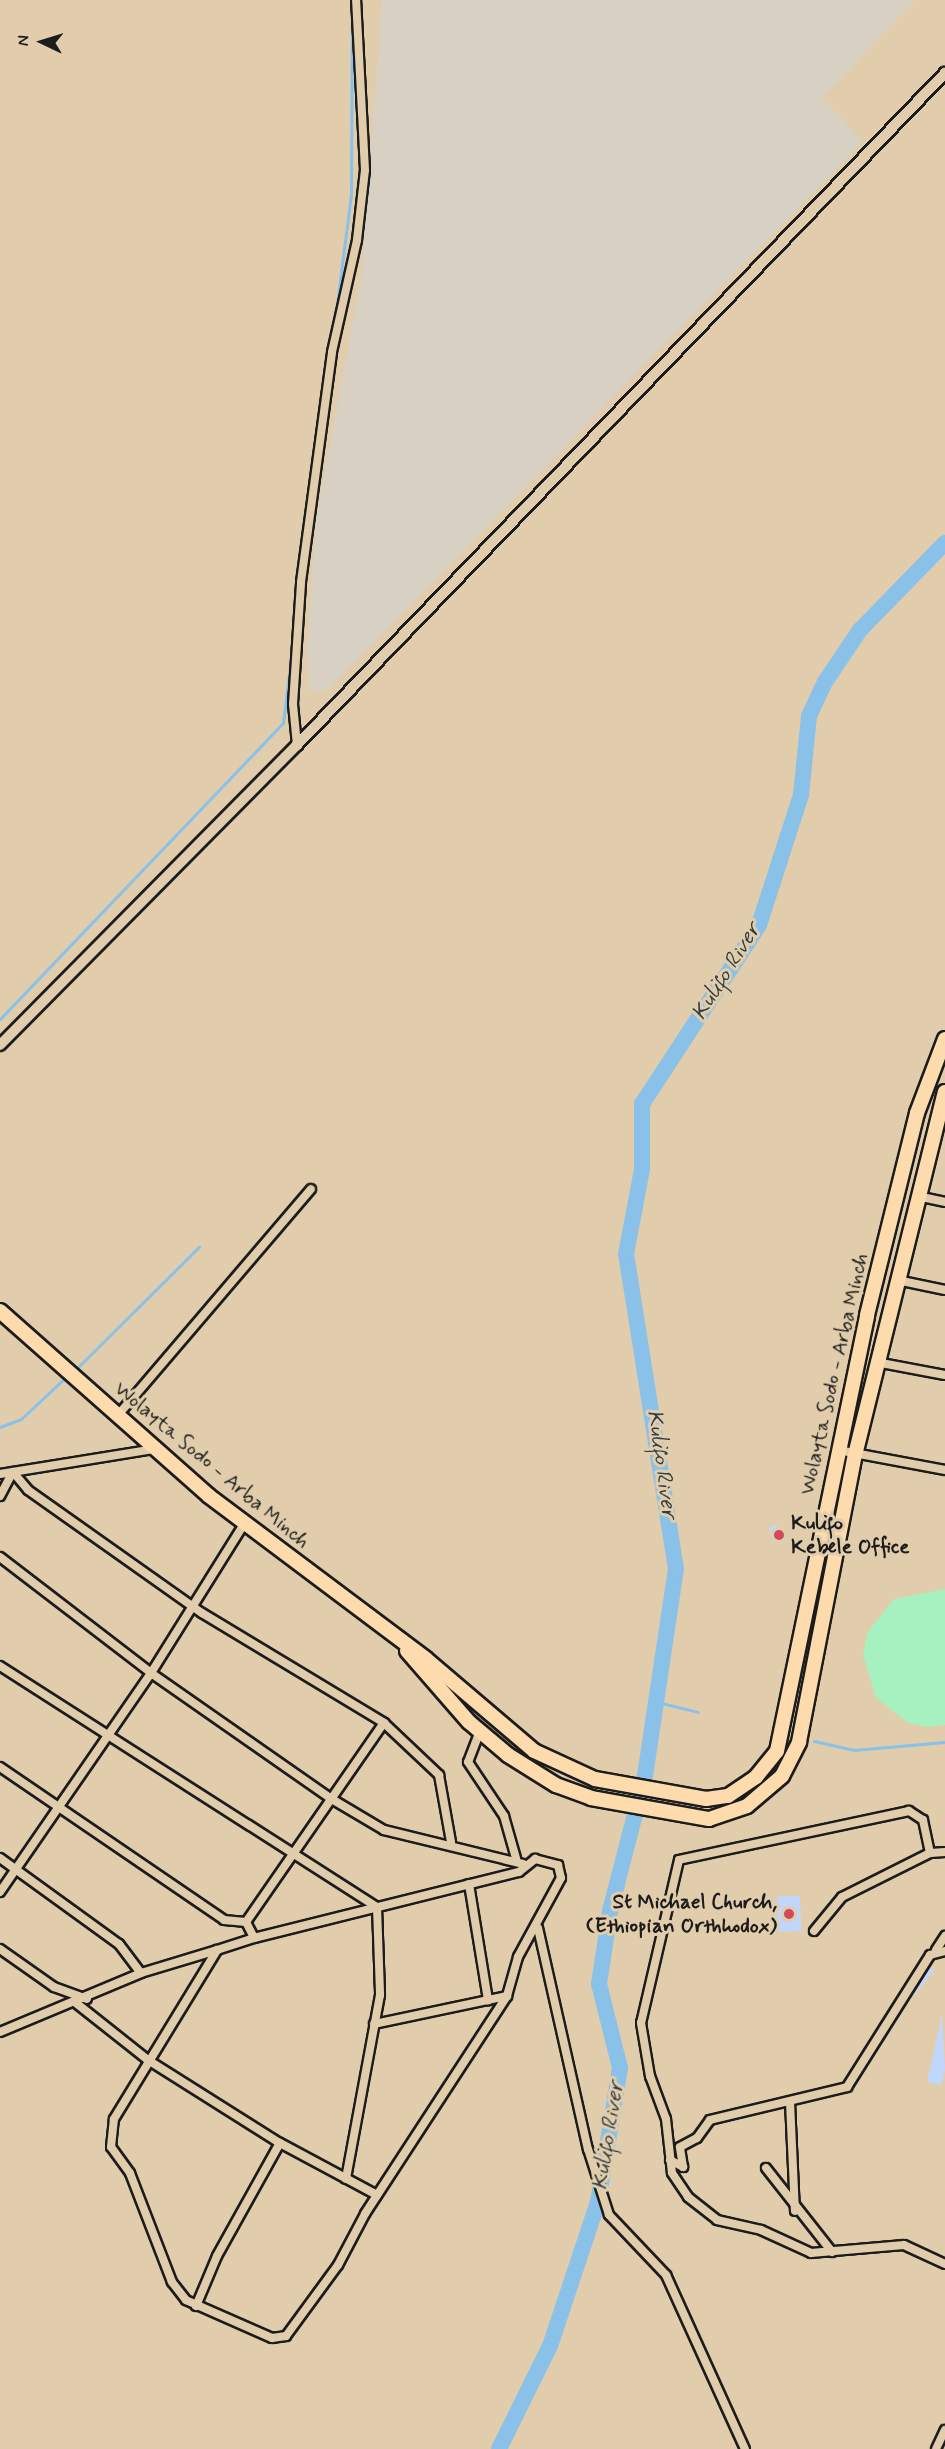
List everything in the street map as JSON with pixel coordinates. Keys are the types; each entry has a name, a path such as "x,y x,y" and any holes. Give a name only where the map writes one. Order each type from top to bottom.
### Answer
{"highway":[{"name":"Wolayta Sodo - Arba Minch","path":"0,1311 155,1449 244,1524 403,1645 527,1746 595,1779 669,1794 728,1796 756,1777 777,1751 838,1450 917,1113 944,1045"},
{"path":"809,1588 828,1592 855,1455 895,1280 945,1092"},
{"name":"Wolayta Sodo - Arba Minch","path":"403,1645 480,1731 531,1770 591,1798 666,1815 709,1819 747,1806 782,1776 799,1742 828,1592"}],"street":[{"path":"297,746 294,704 302,582 332,352 357,240 365,170 356,0"},
{"path":"0,1045 297,746 945,73"},
{"path":"118,1415 311,1189"},
{"path":"917,1196 945,1202"},
{"path":"895,1280 945,1290"},
{"path":"876,1362 945,1375"},
{"path":"0,1474 155,1449"},
{"path":"838,1450 945,1470"},
{"path":"0,1496 13,1472"},
{"path":"13,1472 28,1490 194,1605 384,1723 439,1775 451,1842"},
{"path":"0,1892 151,1673 244,1524"},
{"path":"0,1557 151,1673 330,1798 384,1830 451,1842 516,1858 523,1864"},
{"path":"0,1666 105,1738 293,1851 377,1907"},
{"path":"246,1922 293,1851 384,1723"},
{"path":"480,1731 468,1762 504,1816 516,1858"},
{"path":"0,1767 224,1920 246,1922"},
{"path":"930,1852 924,1820 909,1811 676,1862 641,2024 650,2076 666,2119 670,2160 688,2197 717,2220 762,2230 800,2250 832,2252 904,2245 945,2264"},
{"path":"814,1931 842,1897 930,1852 945,1852"},
{"path":"0,1858 119,1944 141,1973"},
{"path":"217,1950 114,2119 111,2147 130,2173 172,2282 196,2306 272,2338 286,2336 338,2265 378,2195 507,1995 518,1957 538,1928 561,1878 558,1865 545,1860 523,1864"},
{"path":"0,2032 87,1999 141,1973 254,1938 519,1872 523,1864"},
{"path":"469,1884 488,2000"},
{"path":"346,2179 382,1977 377,1907"},
{"path":"246,1922 254,1938"},
{"path":"538,1928 588,2149 609,2215 666,2275 745,2449"},
{"path":"670,2160 683,2167 680,2147 697,2138 710,2120 790,2102 851,2082 891,2010 941,1950 945,1936"},
{"path":"0,1949 54,1987 87,1999"},
{"path":"374,2024 507,1995"},
{"path":"76,2003 148,2060 280,2143 378,2195"},
{"path":"790,2102 795,2211"},
{"path":"196,2306 217,2256 280,2143"},
{"path":"766,2168 795,2211 832,2252"},
{"path":"936,2449 945,2430"}],"shaded area":[{"path":"382,0 915,0 822,98 863,141 328,690 310,691 307,654 316,518 362,272"}],"green space":[{"path":"945,1589 945,1725 927,1727 908,1723 876,1698 863,1655 867,1633 894,1599"}],"building":[{"name":"Kulifo Kebele Office","path":"777,1525 788,1539 772,1542 769,1527"},
{"name":"St Michael Church, (Ethiopian Orthhodox)","path":"800,1896 801,1931 778,1932 777,1897"},
{"path":"930,1967 934,1970 906,2005"},
{"path":"942,2014 945,2070 941,2085 927,2082"}],"waterway":[{"path":"334,327 351,195 352,2"},
{"name":"Kulifo River","path":"499,2449 550,2346 598,2202 620,2068 599,1984 610,1911 645,1776 676,1569 626,1254 642,1169 642,1104 759,925 801,795 809,716 825,682 860,630 945,543"},
{"path":"0,1019 283,723 293,643"},
{"path":"75,1370 199,1247"},
{"path":"0,1427 21,1419 67,1376"},
{"path":"653,1701 698,1712"},
{"path":"814,1741 854,1750 945,1742"}],"place":[{"name":"Kulifo Kebele Office","path":"779,1535"},
{"name":"St Michael Church, (Ethiopian Orthhodox)","path":"789,1914"}]}
